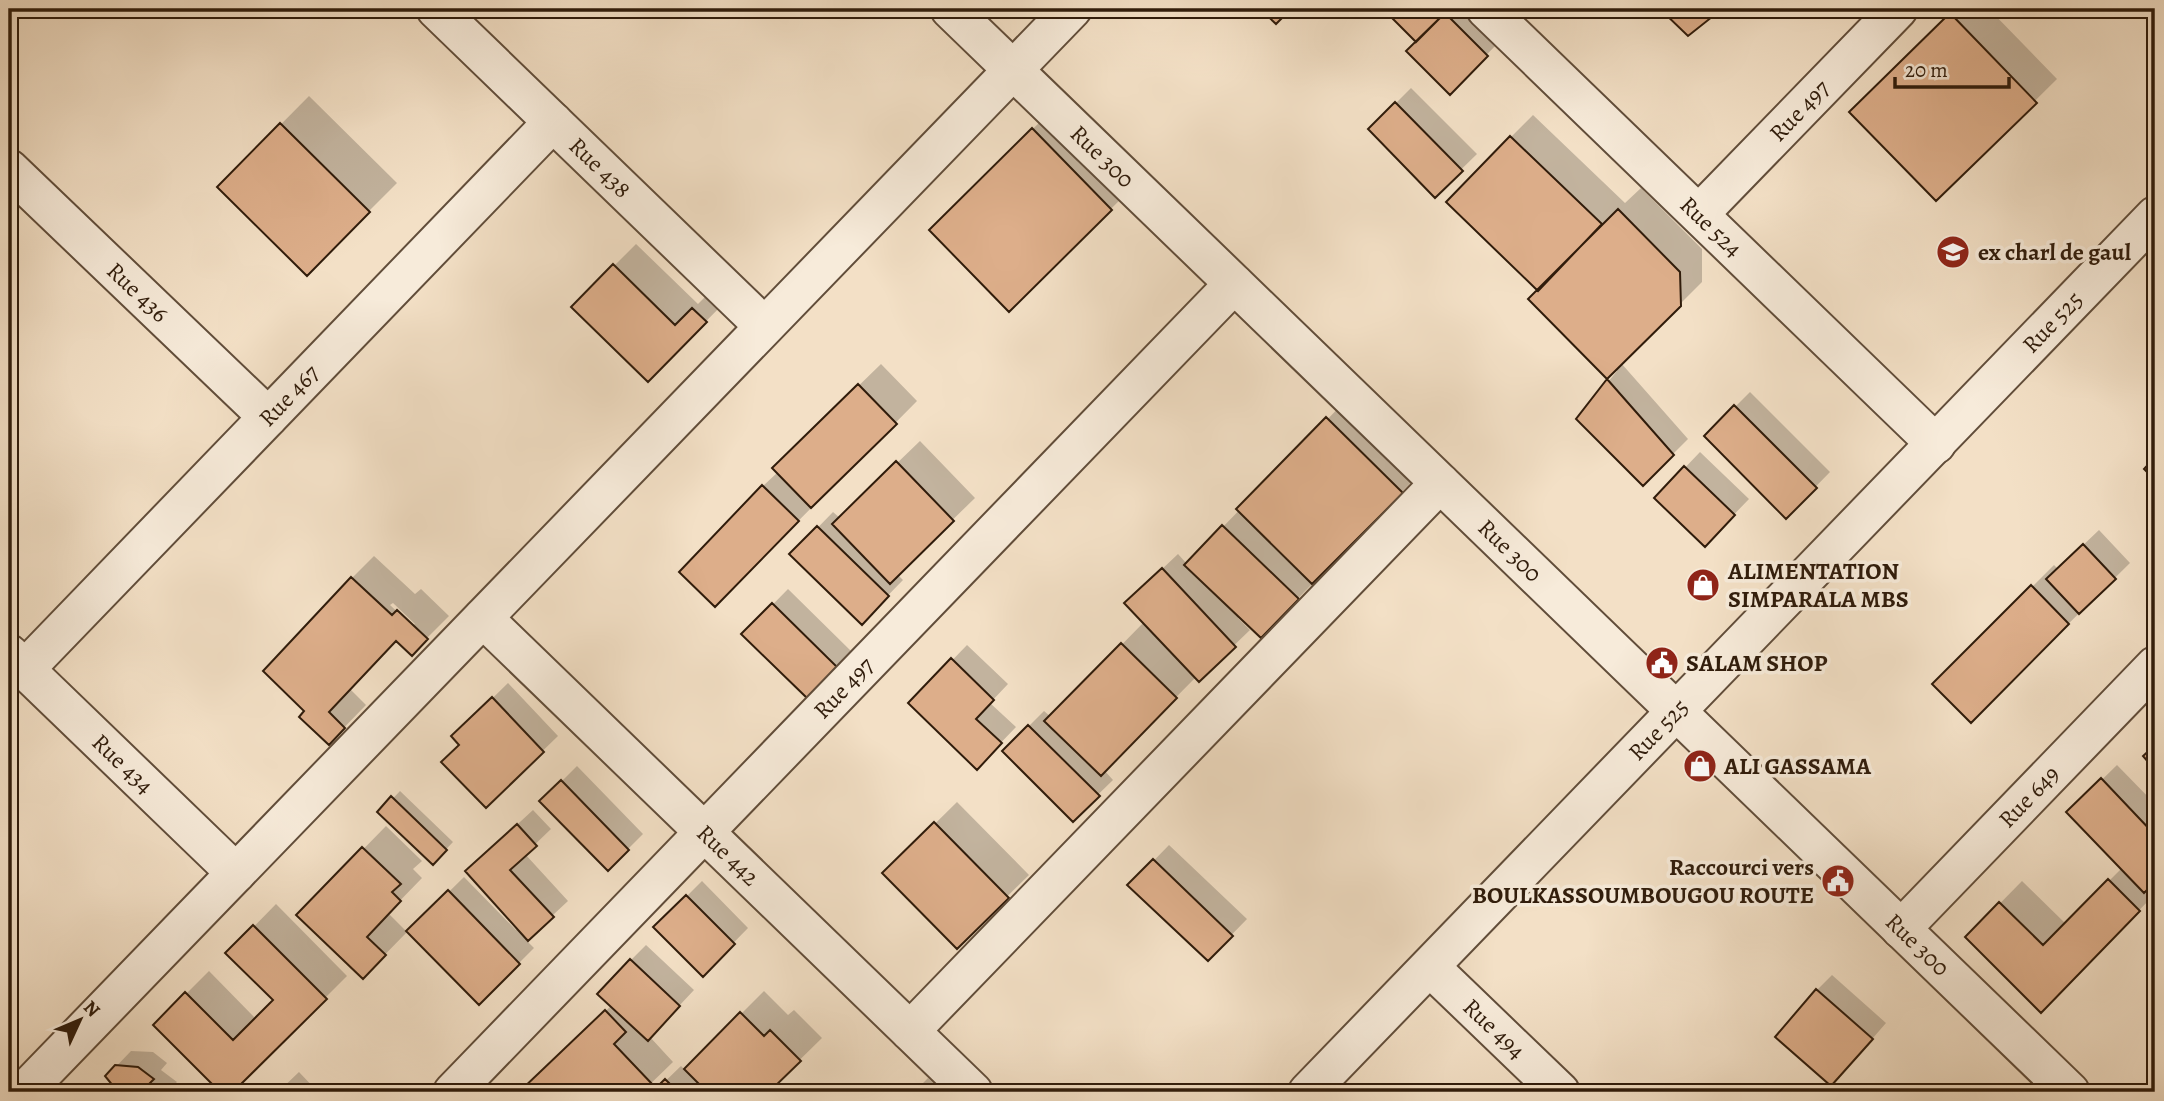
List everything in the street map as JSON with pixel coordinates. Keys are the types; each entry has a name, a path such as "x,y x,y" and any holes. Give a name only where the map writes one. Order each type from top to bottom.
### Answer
{"street":[{"name":"Rue 438","path":"436,9 764,326"},
{"name":"Rue 300","path":"950,9 2070,1092"},
{"path":"24,1092 1072,9"},
{"name":"Rue 497","path":"1699,214 1898,9"},
{"name":"Rue 524","path":"1500,13 1699,214 1936,444"},
{"name":"Rue 467","path":"17,662 268,417 554,122"},
{"name":"Rue 436","path":"9,169 268,417"},
{"name":"Rue 525","path":"1308,1092 2155,216"},
{"name":"Rue 497","path":"461,1089 1234,284"},
{"path":"910,1031 1440,483"},
{"name":"Rue 442","path":"483,618 973,1092"},
{"name":"Rue 434","path":"17,662 236,873"},
{"name":"Rue 649","path":"1901,929 2155,666"},
{"name":"Rue 494","path":"1430,967 1560,1092"}],"building":[{"path":"1260,9 1291,9 1276,24"},
{"path":"1383,9 1441,9 1445,13 1416,42"},
{"path":"1660,9 1713,9 1717,13 1688,36"},
{"path":"1445,13 1488,56 1450,95 1406,51"},
{"path":"1950,13 2037,103 1936,201 1849,112"},
{"path":"1395,102 1463,171 1435,198 1368,129"},
{"path":"280,123 370,212 307,276 217,187"},
{"path":"1032,128 1112,210 1009,312 929,230"},
{"path":"1510,136 1602,224 1538,291 1446,202"},
{"path":"1618,209 1680,272 1681,306 1607,379 1528,299"},
{"path":"613,264 675,325 692,308 707,322 648,382 571,307"},
{"path":"1607,379 1674,455 1643,486 1576,419"},
{"path":"858,384 897,424 811,508 772,468"},
{"path":"1734,405 1817,488 1786,519 1704,436"},
{"path":"1326,417 1403,493 1312,584 1236,509"},
{"path":"2155,457 2155,480 2144,469"},
{"path":"896,461 954,521 890,584 832,524"},
{"path":"1684,466 1735,515 1705,547 1654,498"},
{"path":"762,485 799,521 715,607 679,572"},
{"path":"1222,525 1299,599 1261,638 1184,565"},
{"path":"817,526 889,596 862,625 789,554"},
{"path":"2083,544 2116,579 2079,614 2046,579"},
{"path":"1162,568 1236,647 1199,682 1124,603"},
{"path":"351,577 392,615 397,610 428,639 412,656 396,641 329,712 345,728 329,745 299,717 304,711 263,671"},
{"path":"2031,585 2069,624 1971,723 1932,684"},
{"path":"772,603 837,667 807,698 741,634"},
{"path":"1121,643 1177,698 1101,776 1044,721"},
{"path":"951,658 994,700 976,719 1002,743 977,770 908,703"},
{"path":"492,697 544,752 486,808 441,762 459,745 451,736"},
{"path":"1028,725 1100,796 1073,822 1002,751"},
{"path":"2155,745 2155,770 2143,756"},
{"path":"2101,778 2155,835 2155,882 2144,893 2066,812"},
{"path":"561,780 629,850 608,871 539,801"},
{"path":"391,796 447,850 433,865 377,812"},
{"path":"934,822 1009,898 957,949 882,873"},
{"path":"517,824 537,846 510,870 554,917 528,941 465,871"},
{"path":"362,847 401,884 392,892 401,901 367,937 386,955 363,979 296,915"},
{"path":"1153,859 1233,936 1208,961 1127,885"},
{"path":"2108,879 2140,911 2041,1013 1965,937 1999,902 2043,945"},
{"path":"448,890 520,964 479,1005 406,931"},
{"path":"686,895 735,944 703,977 653,927"},
{"path":"253,925 327,999 233,1092 220,1092 153,1025 185,992 233,1040 273,1000 225,953"},
{"path":"630,959 680,1006 648,1041 597,994"},
{"path":"1816,989 1873,1039 1831,1086 1775,1037"},
{"path":"605,1010 626,1032 614,1044 653,1085 645,1092 519,1092"},
{"path":"740,1012 764,1036 770,1030 801,1061 769,1092 707,1092 684,1069"},
{"path":"115,1065 138,1067 154,1079 147,1086 156,1092 107,1092 114,1087 105,1076"},
{"path":"665,1079 678,1092 652,1092"}],"place":[{"name":"ex charl de gaul","path":"1953,252"},
{"name":"ALIMENTATION SIMPARALA MBS","path":"1703,585"},
{"name":"SALAM SHOP","path":"1662,663"},
{"name":"ALI GASSAMA","path":"1700,766"},
{"name":"Raccourci vers BOULKASSOUMBOUGOU ROUTE","path":"1838,881"}]}
